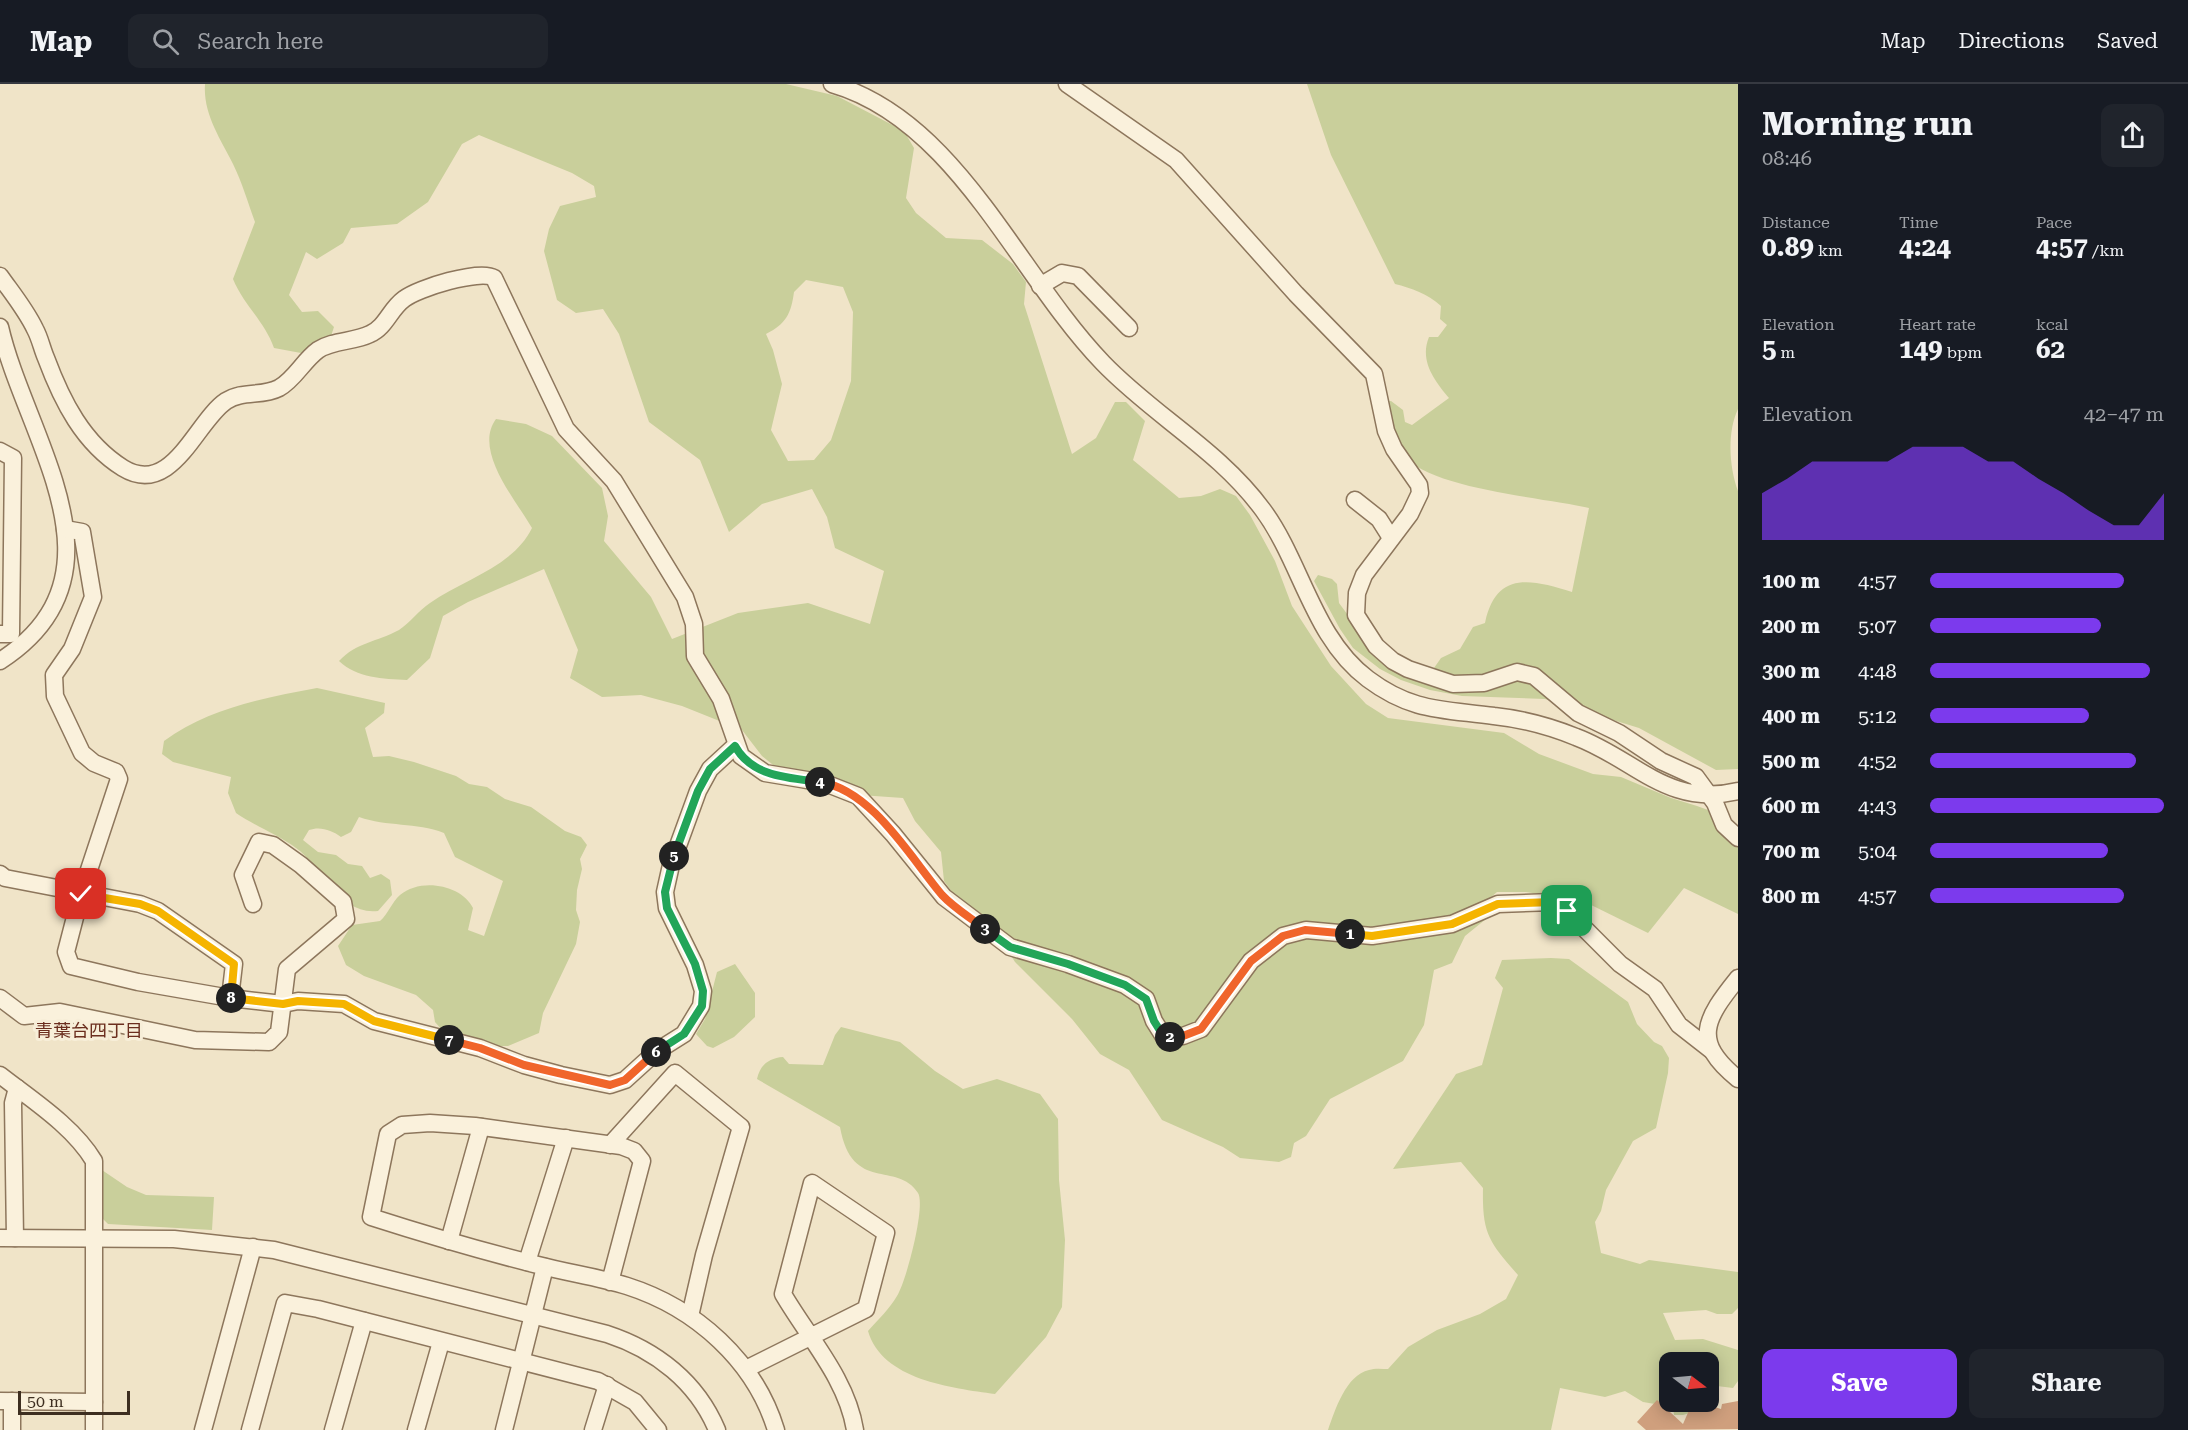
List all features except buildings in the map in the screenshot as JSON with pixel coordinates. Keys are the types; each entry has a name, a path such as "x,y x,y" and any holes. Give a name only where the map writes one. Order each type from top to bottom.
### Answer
{"street":[{"path":"832,84 877,103 920,134 961,178 1040,286 1102,362 1136,394 1217,458 1253,496 1279,534 1328,635 1344,657 1366,678 1408,702 1436,711 1515,719 1562,732 1590,743 1665,786 1685,792 1710,795 1738,791"},
{"path":"1067,84 1176,160 1296,294 1374,374 1386,431 1420,489 1416,503 1364,575 1355,607 1363,629 1386,656 1415,673 1453,684 1484,683 1517,672 1533,676 1578,713 1619,733 1661,761 1696,777 1710,795 1724,825 1738,838"},
{"path":"1040,286 1062,273 1078,276 1130,328"},
{"path":"0,276 37,331 47,361 81,431 98,450 125,469 142,473 156,472 182,455 211,413 226,401 239,395 266,393 278,388 322,348 374,332 387,321 396,306 414,292 481,274 494,278 566,429 618,488 685,597 694,624 695,656 721,699 729,719 735,746 750,765 765,772 825,783 858,796 893,834 944,897 1010,947 1077,967 1125,985 1146,999 1154,1021 1164,1037 1183,1036 1201,1029 1251,961 1283,936 1305,930 1372,936 1452,924 1488,906 1545,901 1560,904 1620,964 1655,989 1679,1025 1711,1050 1738,1079"},
{"path":"0,327 10,368 58,493 65,529 65,570 55,606 38,631 0,661"},
{"path":"0,451 13,458 11,634 0,634"},
{"path":"1355,500 1379,519 1391,538"},
{"path":"65,529 82,532 93,597 72,650 54,675 55,696 82,753 94,763 116,772 119,778 81,894 66,952 71,966 138,982 230,998 283,1004 298,1001 344,1004 374,1021 480,1048 524,1065 610,1085 625,1080 657,1051 684,1034 702,1006 703,991 695,964 667,908 665,892 671,864 698,791 710,769 735,746"},
{"path":"0,998 24,1016 71,1014 217,1042 269,1042 279,1032 287,969 346,919 343,903 301,865 273,845 259,842 243,875 253,904"},
{"path":"2,879 140,904 158,911 234,964 230,998"},
{"path":"1711,1050 1706,1035 1712,1013 1738,978"},
{"path":"610,1145 675,1073 741,1127 704,1255 690,1316"},
{"path":"0,1075 74,1137 94,1161 94,1430"},
{"path":"17,1088 13,1103 7,1238 174,1239 253,1247 350,1267 607,1334 641,1347 669,1366 692,1387 717,1430"},
{"path":"610,1282 642,1161 634,1150 566,1138 430,1123 402,1125 388,1134 371,1217 448,1241 649,1294 690,1316 726,1346 746,1369 766,1405 776,1430"},
{"path":"448,1241 481,1127"},
{"path":"527,1262 566,1138"},
{"path":"746,1369 810,1337 866,1309 886,1233 812,1183 783,1294 810,1337 841,1390 855,1430"},
{"path":"203,1430 253,1247"},
{"path":"504,1430 523,1362 545,1267"},
{"path":"250,1430 285,1303 364,1321 607,1384 635,1402 658,1430"},
{"path":"333,1430 364,1321"},
{"path":"416,1430 441,1342"},
{"path":"593,1430 607,1384"},
{"path":"12,1430 6,1401 94,1402"}],"green space":[{"path":"205,84 786,84 837,96 904,131 914,148 906,198 916,213 946,238 982,240 1013,264 1026,282 1024,304 1072,454 1096,438 1115,402 1126,402 1145,421 1133,460 1179,498 1201,496 1220,489 1236,496 1250,515 1275,561 1292,606 1331,666 1366,704 1388,718 1504,733 1539,754 1593,774 1621,777 1671,798 1708,810 1738,846 1738,914 1684,888 1648,933 1583,901 1526,892 1497,892 1490,898 1486,919 1465,936 1452,963 1434,970 1424,1025 1403,1061 1330,1099 1306,1136 1294,1143 1291,1157 1279,1162 1240,1158 1223,1147 1162,1120 1129,1070 1100,1054 1072,1019 1015,962 992,925 958,900 944,881 941,852 915,821 903,798 803,789 762,756 742,730 682,706 641,695 602,697 570,678 578,650 544,569 468,602 443,616 430,658 407,680 362,674 339,661 360,646 399,630 430,603 500,563 524,541 532,528 507,489 493,459 490,431 496,419 526,424 552,436 602,488 608,516 604,541 651,597 672,639 738,613 808,603 870,624 884,571 835,548 827,517 812,489 762,504 729,532 700,460 649,422 619,334 603,309 576,313 557,300 544,251 549,229 560,206 596,197 594,186 572,173 479,135 462,144 428,202 397,224 351,228 343,243 317,259 306,252 289,295 302,312 318,311 334,327 331,336 301,353 274,348 233,279 255,222 236,171 213,126 205,95","holes":["806,280 843,287 853,312 851,381 831,440 814,460 788,461 771,430 782,384 766,334 786,318 794,292"]},
{"path":"1307,84 1738,84 1738,409 1732,428 1730,450 1738,491 1738,769 1716,770 1639,728 1545,699 1462,696 1430,690 1401,680 1380,669 1353,648 1340,629 1314,581 1318,575 1332,579 1337,584 1339,603 1356,626 1427,678 1441,658 1460,649 1473,627 1485,623 1490,606 1497,594 1506,587 1529,582 1572,592 1589,508 1461,484 1436,476 1416,466 1403,454 1394,436 1383,402 1391,401 1403,410 1405,422 1412,425 1449,398 1434,378 1426,354 1429,337 1438,337 1447,325 1440,319 1441,306 1431,298 1395,284 1331,155"},
{"path":"317,688 385,703 384,713 365,728 373,757 389,756 414,762 456,776 469,784 487,787 505,799 531,807 565,831 581,837 587,845 580,859 582,869 577,890 576,910 580,922 576,944 543,1013 539,1033 508,1046 497,1046 442,1030 435,1022 433,1010 416,995 364,976 346,965 338,946 352,925 380,921 400,895 419,886 440,886 451,889 468,900 473,908 468,930 484,936 503,881 455,857 444,833 423,827 359,817 351,832 341,837 326,829 309,830 303,840 318,852 336,855 348,864 362,866 370,878 381,874 390,880 392,895 378,911 365,910 353,906 342,898 296,848 236,813 228,793 231,777 173,762 162,754 164,741 199,720 257,700"},
{"path":"1569,959 1628,1002 1637,1024 1654,1042 1662,1046 1669,1058 1656,1128 1633,1141 1606,1190 1601,1211 1595,1222 1601,1253 1640,1264 1649,1260 1738,1272 1738,1308 1732,1314 1717,1314 1706,1310 1663,1313 1675,1340 1703,1339 1738,1350 1738,1381 1733,1388 1719,1386 1719,1352 1659,1352 1659,1405 1643,1402 1625,1391 1605,1397 1560,1388 1551,1430 1328,1430 1343,1394 1361,1373 1388,1369 1408,1347 1437,1330 1480,1314 1506,1299 1518,1275 1500,1254 1489,1236 1484,1216 1483,1188 1461,1162 1393,1169 1456,1074 1482,1065 1503,988 1495,978 1502,960"},
{"path":"735,964 755,993 755,1017 734,1037 713,1048 707,1046 696,1034 705,1019 717,972"},
{"path":"841,1027 900,1042 935,1071 963,1089 997,1079 1040,1094 1058,1119 1059,1180 1065,1240 1062,1307 1046,1337 995,1394 959,1389 921,1379 888,1361 876,1348 868,1331 891,1305 901,1288 917,1228 920,1201 918,1193 909,1183 899,1178 864,1169 854,1161 846,1148 840,1127 757,1079 763,1066 778,1058 783,1057 789,1064 823,1065 835,1035"},
{"path":"99,1168 127,1187 146,1195 214,1197 212,1230 108,1224 100,1216"},
{"path":"1674,1412 1693,1412 1683,1415 1674,1415"}],"district":[{"name":"青葉台四丁目","path":"89,1031"}],"route":[{"path":"81,894 140,904 158,911 234,964 230,998 283,1004 298,1001 344,1004 374,1021 480,1048 524,1065 610,1085 625,1080 657,1051 684,1034 702,1006 703,991 695,964 667,908 665,892 671,864 698,791 710,769 735,746 750,765 765,772 825,783 858,796 893,834 944,897 1010,947 1068,964 1125,985 1146,999 1154,1021 1164,1037 1183,1036 1201,1029 1251,961 1283,936 1305,930 1372,936 1411,931 1452,924 1488,906 1498,904 1545,901 1560,904 1567,911"}]}
